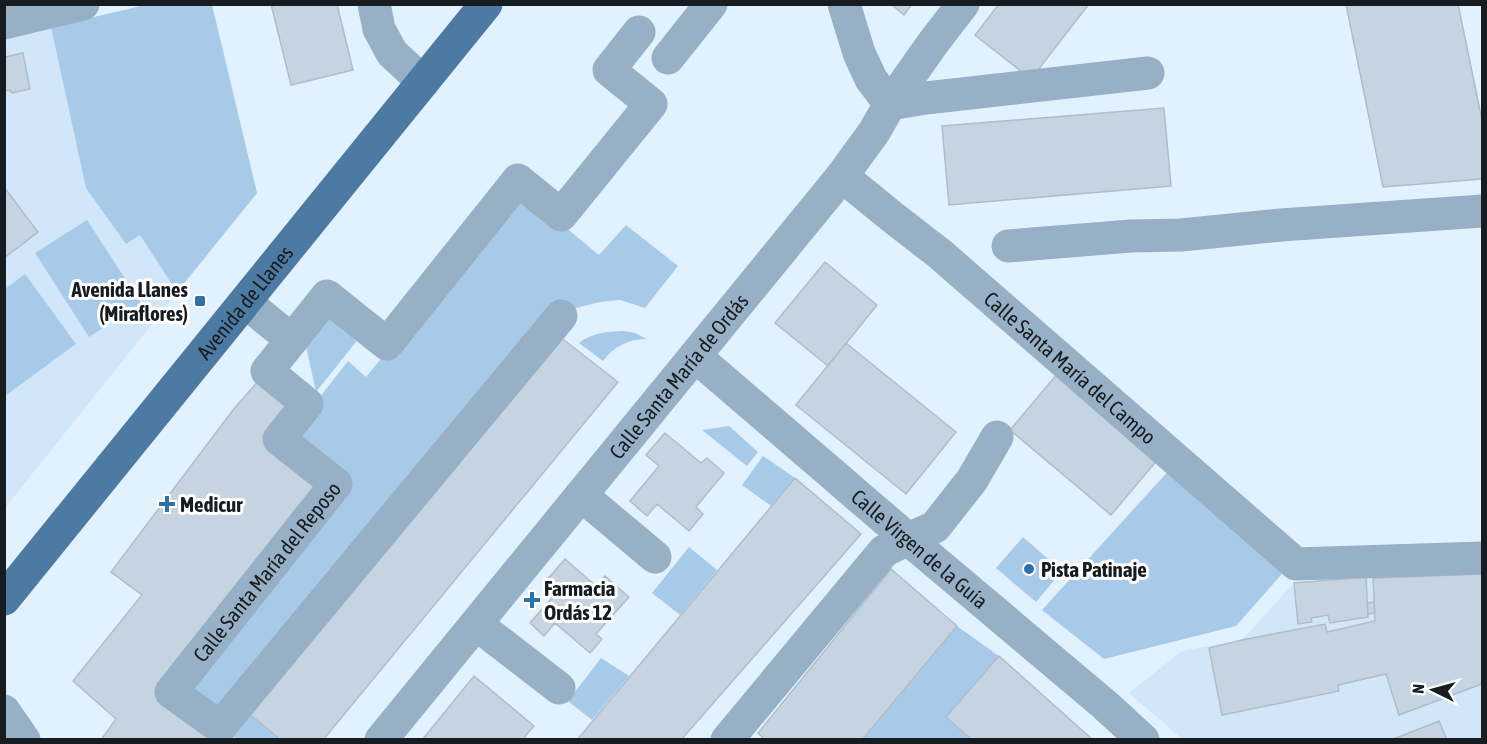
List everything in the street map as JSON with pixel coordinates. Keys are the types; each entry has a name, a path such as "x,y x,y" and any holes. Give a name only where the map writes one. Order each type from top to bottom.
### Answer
{"main road":[{"name":"Avenida de Llanes","path":"4,598 486,4"}],"street":[{"path":"4,23 83,4"},
{"path":"374,4 379,29 392,53 423,82"},
{"path":"668,58 711,4"},
{"path":"844,4 863,61 872,79 890,104 1148,73"},
{"name":"Calle Santa María de Ordás","path":"381,740 842,176 874,132 890,104 963,4"},
{"name":"Calle Santa María del Reposo","path":"561,316 220,727 171,692 336,484 279,439 307,404 267,371 327,296 387,344 519,180 561,215 651,104 609,70 639,32"},
{"name":"Calle Santa María del Campo","path":"842,176 940,254 1296,564 1482,558"},
{"path":"1008,246 1482,211"},
{"path":"244,302 292,340"},
{"name":"Calle Virgen de la Guía","path":"695,356 1105,705 1143,740"},
{"path":"727,740 884,551 935,527 972,480 997,437"},
{"path":"581,495 656,557"},
{"path":"476,624 559,688"},
{"path":"4,711 24,740"}],"shaded area":[{"path":"146,5 212,5 257,193 5,508 5,37"},
{"path":"146,5 212,5 257,193 177,292 140,235 126,244 86,188 51,27"},
{"path":"519,189 599,255 626,225 678,266 645,308 620,300 600,302 559,312 220,720 179,691 287,439 348,361 366,377"},
{"path":"87,220 141,303 89,337 35,253"},
{"path":"25,274 76,344 5,396 5,289"},
{"path":"319,306 360,337 316,392 302,328"},
{"path":"624,331 647,339 622,344 603,361 579,343 584,339 606,332"},
{"path":"729,426 758,452 747,466 702,430"},
{"path":"763,456 795,478 771,506 742,485"},
{"path":"1171,468 1288,567 1236,626 1104,659 1042,610"},
{"name":"Pista Patinaje","path":"1023,537 1062,571 1036,602 996,568"},
{"path":"689,547 717,570 680,615 652,593"},
{"path":"1482,573 1482,739 1182,739 1129,693 1182,651 1242,640 1294,583 1366,577"},
{"path":"957,626 999,656 972,739 862,740"},
{"path":"601,658 629,676 592,720 568,701"},
{"path":"238,704 281,739 236,739 220,727"}],"building":[{"path":"271,4 337,4 353,70 291,85"},
{"path":"891,4 912,4 904,15"},
{"path":"999,4 1089,4 1031,79 975,35"},
{"path":"1346,4 1458,4 1482,120 1482,179 1383,187"},
{"path":"4,53 5,57 23,53 30,89 12,93 10,90 4,91"},
{"path":"1164,108 1171,186 949,205 942,126"},
{"path":"4,187 38,232 4,258"},
{"path":"825,262 877,305 828,366 775,323"},
{"path":"555,333 618,382 323,740 281,740 247,712"},
{"path":"846,343 956,432 906,494 796,405"},
{"path":"267,371 307,404 279,439 336,484 171,692 235,740 101,740 116,719 73,681 142,595 111,572 233,410"},
{"path":"1058,373 1159,458 1111,515 1010,430"},
{"path":"665,433 701,463 707,458 724,473 696,507 703,514 689,531 657,504 647,516 630,501 659,466 646,455"},
{"path":"795,478 861,534 681,740 577,740"},
{"path":"565,559 596,586 605,576 629,597 596,634 602,639 590,653 555,623 544,636 530,623 558,591 546,581"},
{"path":"891,569 957,626 862,740 765,740 758,733"},
{"path":"1482,574 1482,684 1399,715 1386,674 1338,685 1339,691 1222,715 1209,648 1325,624 1327,632 1375,621 1373,578"},
{"path":"1366,577 1368,617 1330,623 1328,615 1311,618 1312,622 1298,624 1294,583"},
{"path":"1374,602 1375,613 1368,614 1367,603"},
{"path":"999,656 1093,740 972,740 946,717"},
{"path":"474,676 534,726 522,740 422,740"},
{"path":"1439,721 1447,740 1391,740"}],"place":[{"name":"Avenida Llanes (Miraflores)","path":"200,301"},
{"name":"Medicur","path":"167,504"},
{"name":"Pista Patinaje","path":"1029,569"},
{"name":"Farmacia Ordás 12","path":"532,600"}]}
